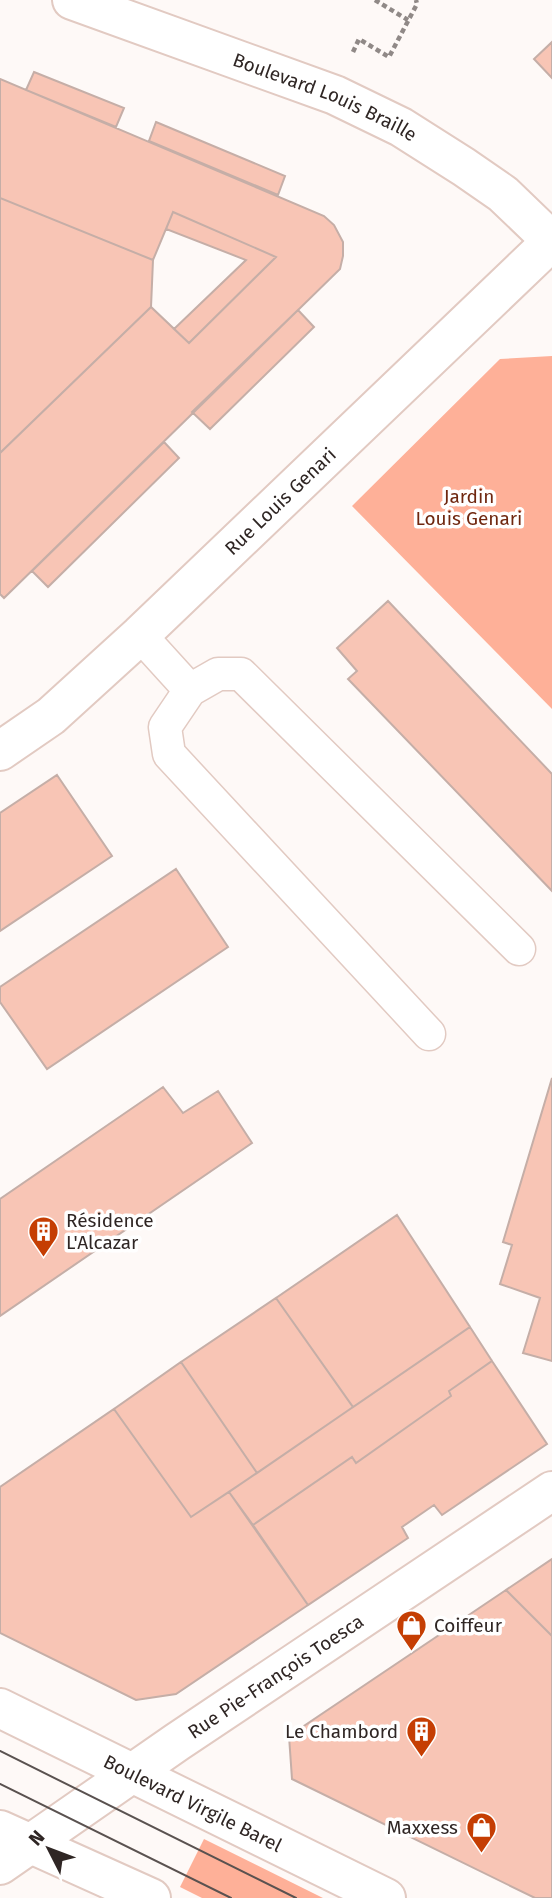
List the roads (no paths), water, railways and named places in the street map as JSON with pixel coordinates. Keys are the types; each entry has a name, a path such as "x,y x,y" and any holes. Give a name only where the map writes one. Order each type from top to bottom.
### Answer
{"street":[{"name":"Boulevard Louis Braille","path":"72,0 335,95 401,127 503,194 552,241"},
{"name":"Rue Louis Genari","path":"0,751 51,716 140,635 552,241"},
{"name":"Rue Pie-François Toesca","path":"10,1846 133,1773 552,1491"},
{"name":"Boulevard Virgile Barel","path":"0,1707 386,1898"},
{"path":"10,1846 151,1898"}],"lane":[{"path":"140,635 190,690"},
{"path":"429,1034 169,754 165,726 190,690 218,674 241,674 519,949"}],"tram line":[{"path":"0,1751 296,1898"},
{"path":"0,1784 231,1898"}],"place":[{"name":"Résidence L'Alcazar","path":"43,1258"},
{"name":"Coiffeur","path":"411,1652"},
{"name":"Le Chambord","path":"421,1758"},
{"name":"Maxxess","path":"481,1854"}],"park label":[{"name":"Jardin Louis Genari","path":"469,507"}]}
